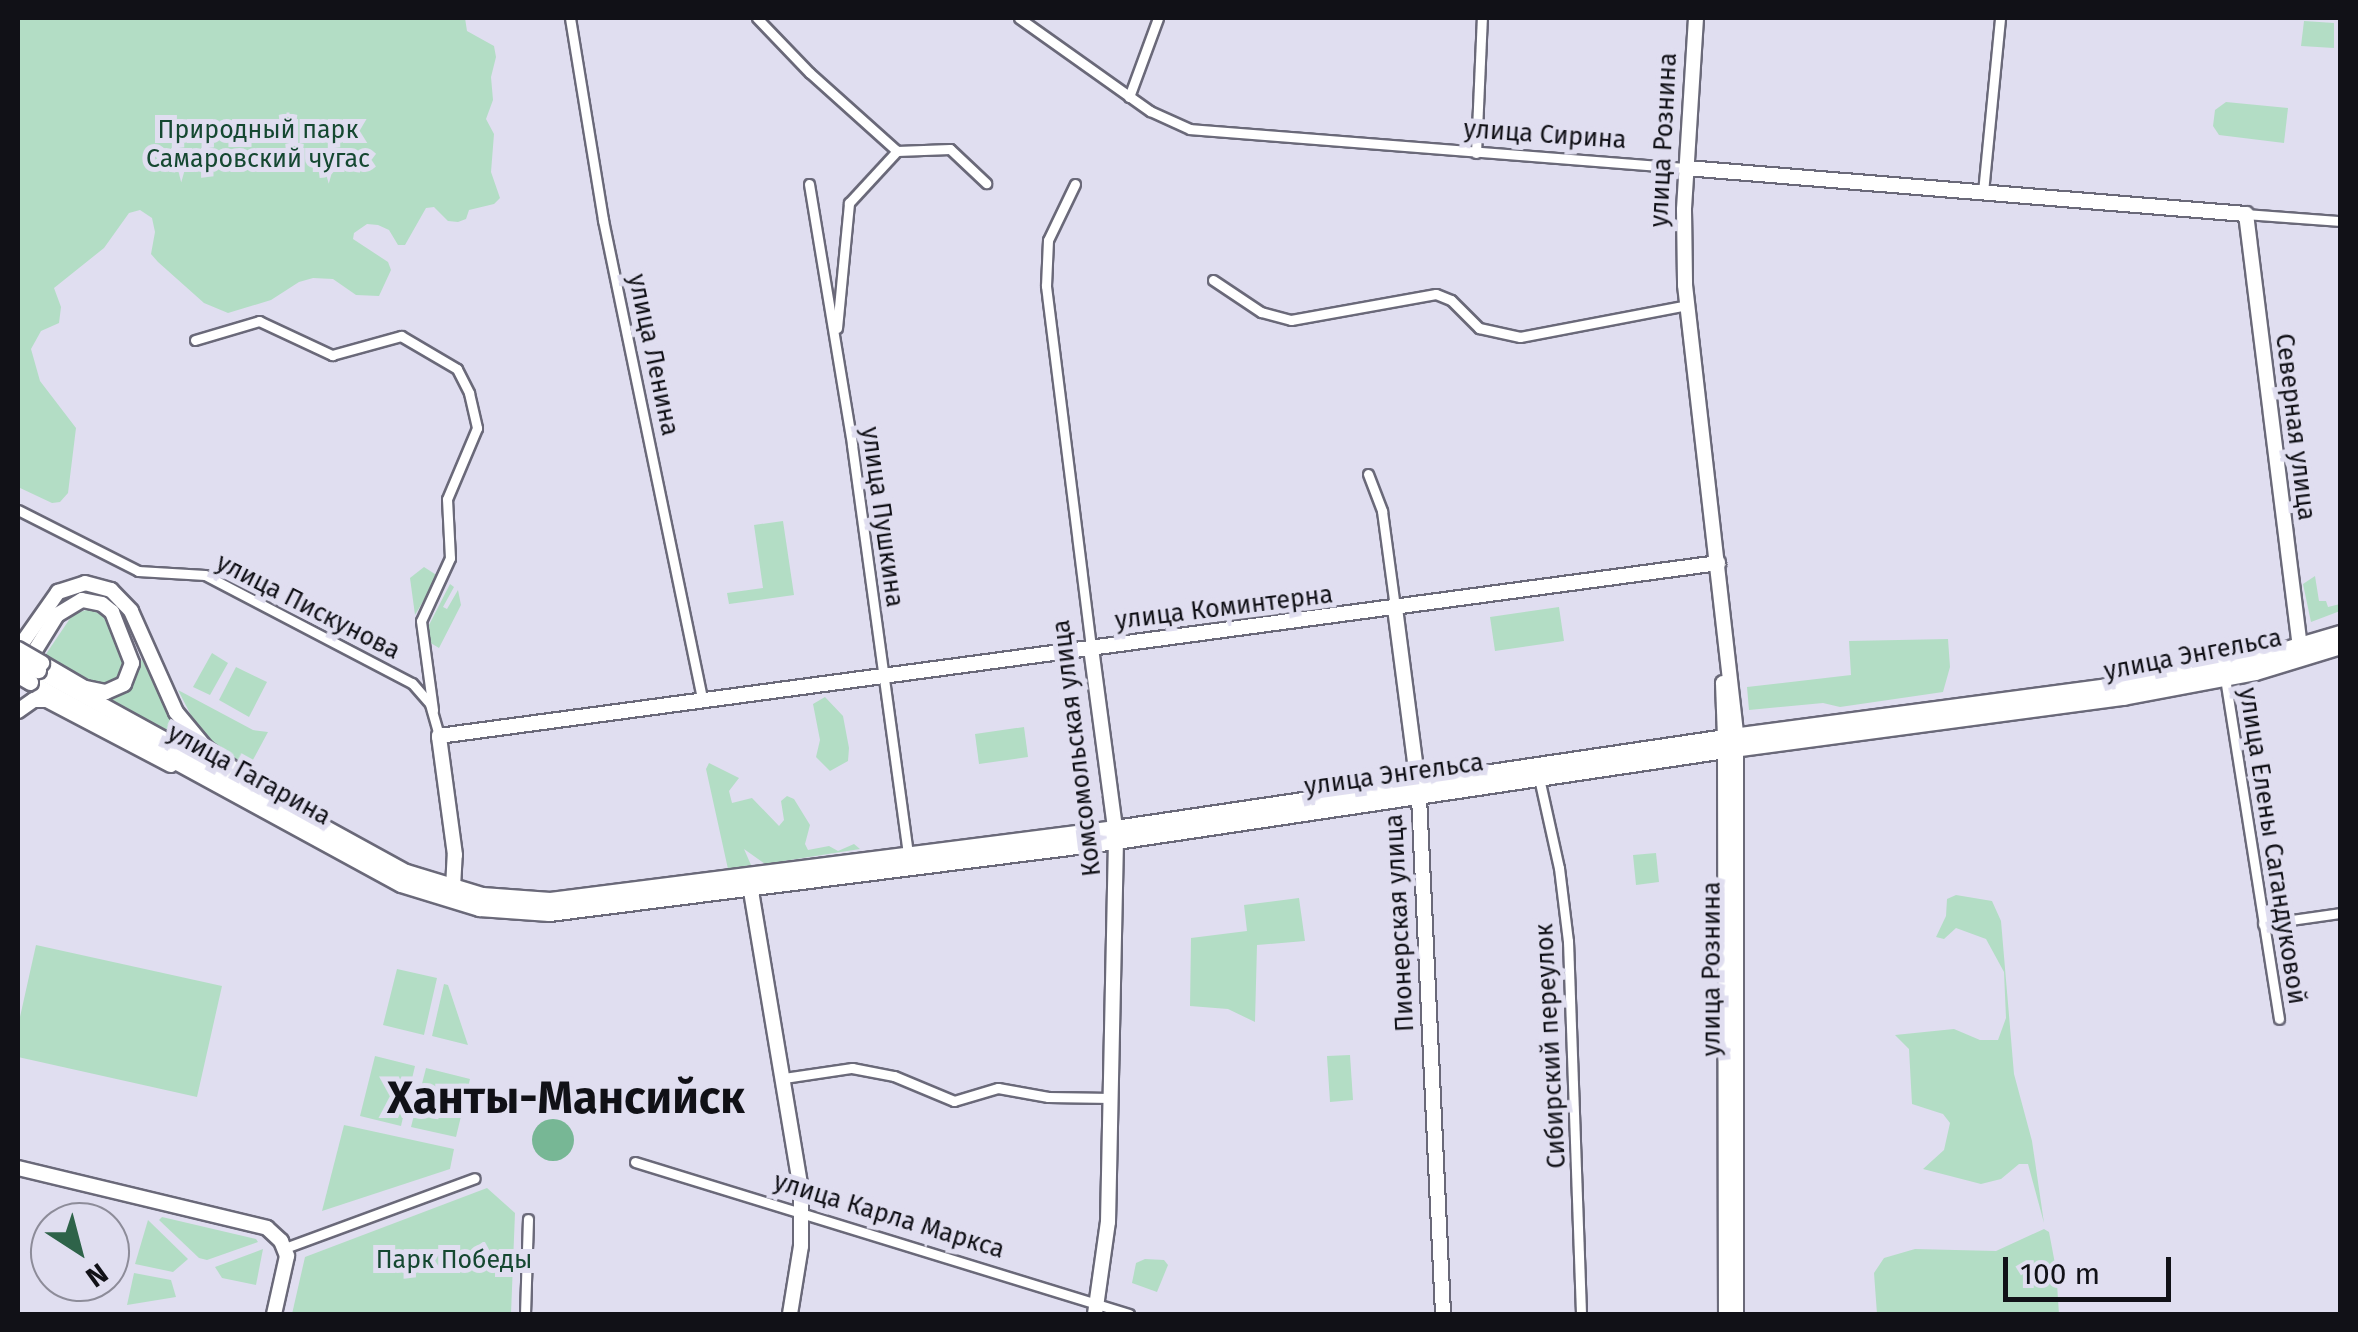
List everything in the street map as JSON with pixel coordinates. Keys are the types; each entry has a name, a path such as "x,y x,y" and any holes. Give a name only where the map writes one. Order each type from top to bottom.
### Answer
{"main road":[{"name":"улица Энгельса","path":"2302,652 2340,633"},
{"name":"улица Энгельса","path":"451,894 495,910 549,913 2122,690 2340,646"},
{"path":"18,659 32,674"},
{"name":"улица Гагарина","path":"32,674 108,726 451,894"},
{"name":"улица Гагарина","path":"32,674 377,873 451,894"},
{"name":"улица Энгельса","path":"1418,791 1540,778 1730,743"},
{"path":"190,765 251,781 370,846 384,862"},
{"path":"251,781 300,817"},
{"name":"улица Энгельса","path":"750,884 908,856 1116,834"}],"street":[{"name":"улица Ленина","path":"570,18 602,220 702,700"},
{"path":"758,18 810,74 896,151 950,149 986,183"},
{"name":"улица Сирина","path":"1019,18 1163,119 1201,131 2340,221"},
{"path":"1129,97 1158,18"},
{"path":"1476,153 1482,18"},
{"name":"улица Рознина","path":"1696,18 1686,168 1687,305 1718,563 1730,743 1736,1314"},
{"path":"1983,192 2000,18"},
{"path":"836,335 849,203 896,151"},
{"name":"улица Пушкина","path":"809,184 836,335 908,856"},
{"name":"Комсомольская улица","path":"1075,184 1048,240 1046,286 1116,834 1108,1238 1096,1309"},
{"name":"Северная улица","path":"2246,214 2302,652"},
{"path":"1213,280 1261,312 1291,320 1436,294 1451,300 1479,328 1520,338 1687,305"},
{"path":"195,340 259,321 332,355 401,336 458,370 469,393 477,428 446,499 452,551 423,614 433,710"},
{"name":"Пионерская улица","path":"1368,474 1382,511 1418,791 1444,1314"},
{"name":"улица Пискунова","path":"18,510 138,571 205,575 406,680 424,694 433,710 439,736"},
{"name":"улица Коминтерна","path":"439,736 1718,563"},
{"path":"32,674 62,609 88,600 112,612 132,662 128,677 118,688 106,692 32,674 18,649 58,592 85,583 111,590 131,611 163,690 182,720 206,748 251,781"},
{"path":"406,680 420,677 426,666"},
{"name":"улица Елены Сагандуковой","path":"2224,672 2279,1019"},
{"path":"18,712 38,698 148,756 190,765"},
{"path":"73,714 108,726"},
{"path":"439,736 455,856 451,894"},
{"name":"Сибирский переулок","path":"1540,778 1560,868 1568,941 1582,1314"},
{"path":"750,884 803,1212 790,1314"},
{"path":"2263,924 2340,913"},
{"name":"улица Рознина","path":"1726,1314 1731,940"},
{"path":"784,1078 852,1068 894,1076 954,1101 998,1088 1048,1096 1112,1098"},
{"name":"улица Карла Маркса","path":"636,1162 803,1212 1096,1309 1129,1314"},
{"path":"18,1168 260,1225 282,1242 286,1262 274,1314"},
{"path":"282,1242 475,1178"},
{"path":"526,1314 528,1219"}],"green space":[{"name":"Природный парк Самаровский чугас","path":"18,18 465,18 467,31 494,46 493,100 486,119 494,134 491,172 500,198 494,204 469,210 466,219 458,222 448,221 434,207 426,208 405,245 398,245 389,230 378,225 367,224 354,233 353,239 388,262 391,270 379,296 356,295 333,279 313,278 271,300 228,313 204,303 158,262 151,254 155,232 152,218 140,210 129,213 104,248 54,288 61,307 59,323 41,331 31,349 40,381 76,428 68,493 60,502 52,503 18,487"},
{"path":"2304,21 2334,23 2334,48 2301,46"},
{"path":"2226,102 2288,108 2284,143 2219,135 2213,126 2215,110"},
{"path":"783,521 794,595 729,604 727,593 763,588 754,525"},
{"path":"424,567 438,576 415,615 410,578"},
{"path":"2315,576 2319,601 2326,601 2328,607 2340,604 2340,611 2311,622 2303,584"},
{"path":"450,584 454,587 443,607 447,609 458,590 461,605 439,648 429,642 429,625"},
{"path":"1559,607 1564,641 1495,651 1490,617"},
{"path":"90,609 103,616 125,660 120,679 107,686 94,685 48,660 46,654 73,614"},
{"path":"1948,639 1950,667 1943,692 1840,707 1823,703 1749,710 1747,687 1851,675 1849,641"},
{"path":"212,653 228,663 210,695 193,687"},
{"path":"142,659 164,706 189,744 108,699 129,687"},
{"path":"236,667 267,682 249,717 219,700"},
{"path":"178,690 253,730 268,732 248,769 226,755 197,727"},
{"path":"825,697 843,716 849,748 848,761 830,771 816,757 820,740 813,704"},
{"path":"1024,727 1028,757 979,764 975,734"},
{"path":"709,763 739,778 729,791 732,803 752,798 779,826 784,820 781,801 787,796 794,799 810,825 805,844 808,850 829,846 838,851 854,844 860,849 765,864 744,849 751,865 728,869 706,769"},
{"path":"1656,853 1659,882 1636,885 1633,855"},
{"path":"1956,895 1992,901 2001,921 2014,1074 2032,1141 2044,1223 2028,1164 2019,1164 2001,1179 1981,1184 1923,1169 1944,1150 1950,1123 1943,1114 1912,1104 1909,1049 1895,1035 1954,1029 1980,1040 1998,1040 2006,1018 2004,972 1986,939 1956,928 1944,939 1936,937 1946,916 1947,899"},
{"path":"1299,898 1305,941 1257,945 1255,1022 1228,1009 1190,1006 1191,938 1247,931 1244,905"},
{"path":"36,945 222,986 197,1097 18,1057 18,1026"},
{"path":"397,969 437,978 424,1035 383,1025"},
{"path":"444,984 448,985 468,1045 432,1036"},
{"path":"1350,1055 1353,1100 1330,1102 1327,1056"},
{"path":"375,1056 415,1066 401,1126 360,1116"},
{"path":"426,1068 470,1079 456,1137 411,1127"},
{"path":"344,1125 454,1149 450,1169 322,1211"},
{"name":"Парк Победы","path":"487,1188 515,1213 511,1314 292,1314 305,1257"},
{"path":"162,1217 258,1242 207,1260 199,1258 159,1220"},
{"path":"148,1220 188,1259 173,1272 135,1264"},
{"path":"2044,1229 2049,1232 2056,1269 2059,1314 1877,1314 1874,1273 1884,1258 1915,1249 1996,1251"},
{"path":"263,1249 256,1285 222,1278 215,1267"},
{"path":"1145,1259 1164,1260 1168,1265 1157,1292 1132,1283 1136,1263"},
{"path":"134,1273 171,1280 176,1297 127,1305"}],"shaded area":[{"path":"553,1119 568,1125 574,1140 568,1155 553,1161 538,1155 532,1140 538,1125"}],"district":[{"name":"Ханты-Мансийск","path":"566,1099"}]}
